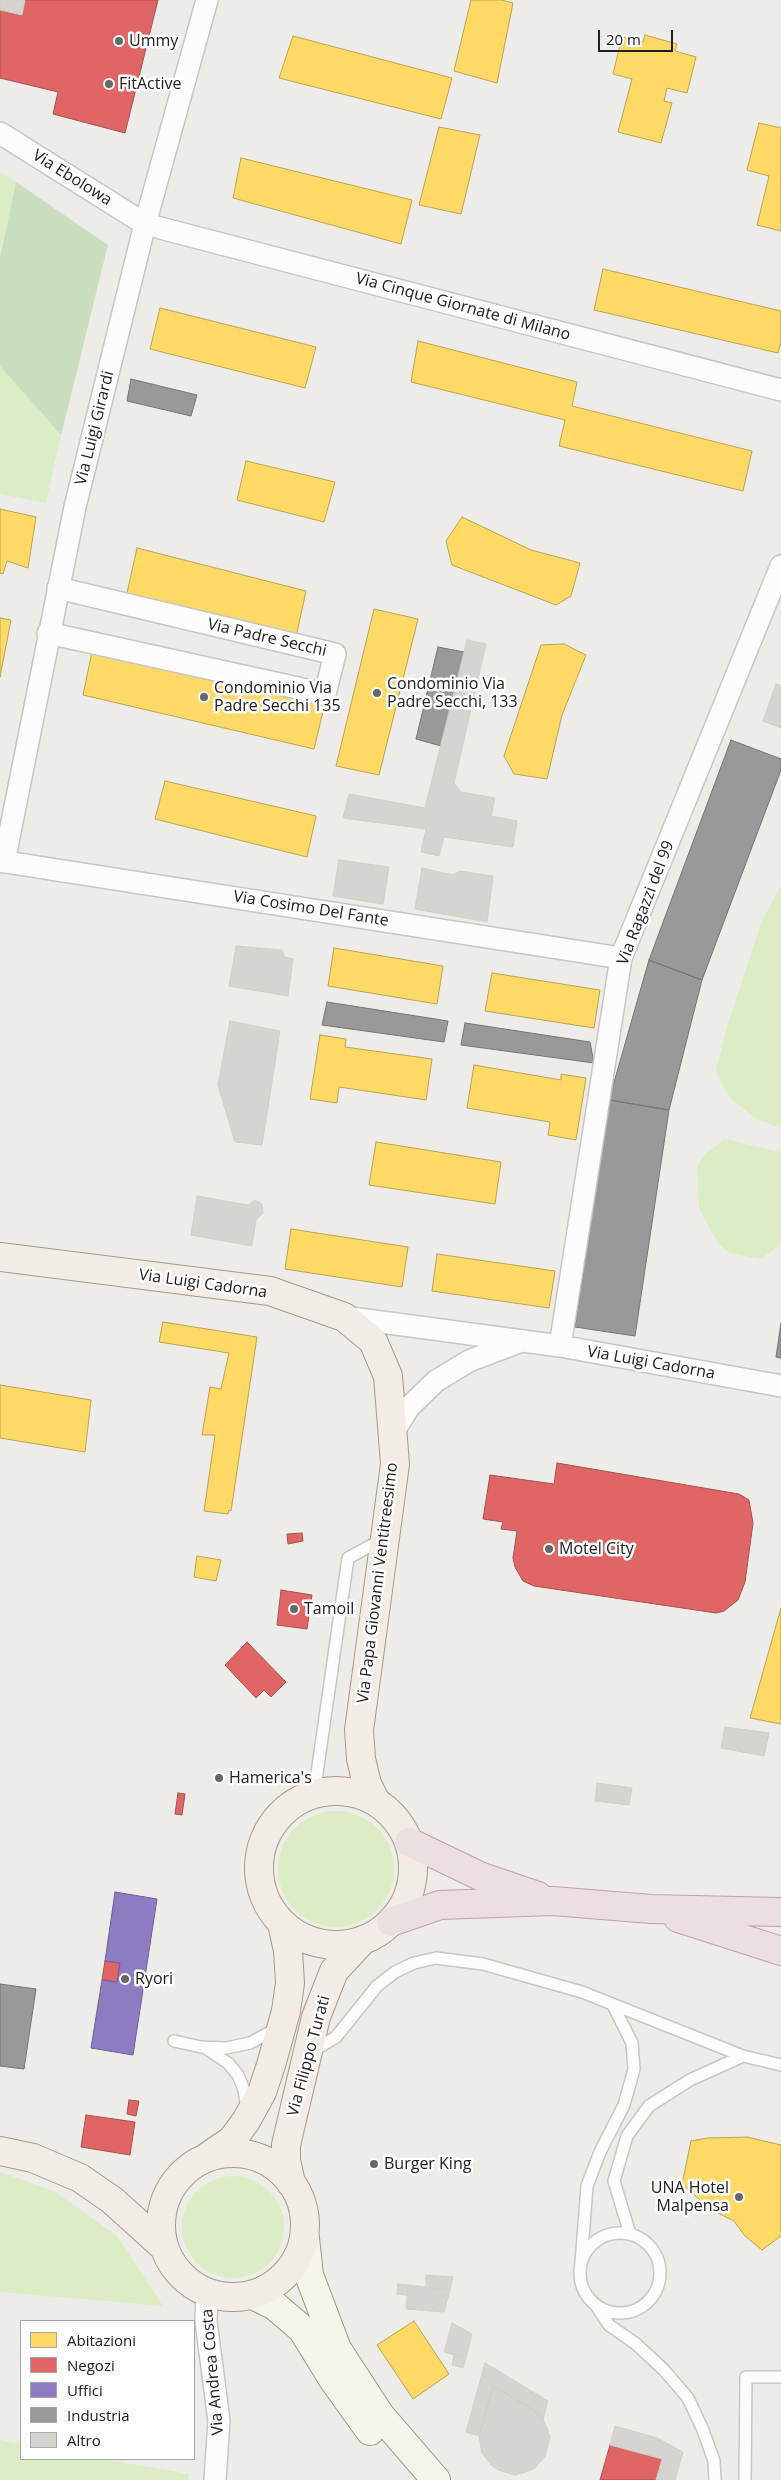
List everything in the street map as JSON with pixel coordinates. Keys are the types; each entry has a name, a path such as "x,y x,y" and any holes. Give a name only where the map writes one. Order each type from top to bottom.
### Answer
{"highway":[{"path":"409,1842 482,1877 553,1901"},
{"path":"391,1922 440,1905 553,1901 651,1909 781,1912"},
{"path":"651,1909 781,1932"},
{"path":"651,1909 781,1951"}],"main road":[{"name":"Via Luigi Cadorna","path":"0,1257 270,1292 344,1317"},
{"name":"Via Papa Giovanni Ventitreesimo","path":"344,1317 373,1341 388,1376 393,1433 395,1464 358,1730 361,1759 367,1784 376,1802"},
{"path":"336,1790 356,1793 376,1802 396,1819 409,1842 413,1863 412,1884 404,1905 391,1922 378,1933 363,1940 342,1945 320,1944 299,1936 282,1923 268,1904 261,1883 260,1860 265,1838 277,1819 294,1803 314,1794 336,1790"},
{"name":"Via Filippo Turati","path":"206,2158 232,2140 246,2121 262,2092 282,2025 290,1983 288,1951 282,1923"},
{"name":"Via Filippo Turati","path":"291,2183 286,2160 286,2145 316,2017 328,1982 343,1959 363,1940"},
{"path":"0,2151 33,2158 80,2178 112,2200 164,2247"},
{"path":"305,2238 301,2254 290,2269 273,2285 252,2295 230,2297 207,2293 186,2280 170,2261 164,2247 160,2229 161,2214 170,2190 185,2171 206,2158 230,2153 254,2156 275,2167 291,2183 302,2204 306,2222 305,2238 309,2275 337,2349 380,2415 436,2480"},
{"path":"252,2295 274,2306 302,2329 366,2427 413,2480"}],"street":[{"name":"Via Luigi Girardi","path":"2,861 75,507 145,224 207,0"},
{"name":"Via Ebolowa","path":"0,133 145,224"},
{"name":"Via Cinque Giornate di Milano","path":"145,224 781,390"},
{"name":"Via Ragazzi del 99","path":"560,1346 621,958 781,566"},
{"name":"Via Padre Secchi","path":"48,633 325,694 336,654 58,588"},
{"name":"Via Cosimo Del Fante","path":"2,861 621,958"},
{"name":"Via Luigi Cadorna","path":"344,1317 560,1346 781,1386"},
{"name":"Via Luigi Cadorna","path":"393,1433 409,1407 436,1381 469,1361 521,1341"},
{"name":"Via Andrea Costa","path":"207,2293 206,2321 219,2421 215,2480"}],"lane":[{"path":"314,1794 348,1558 385,1538"},
{"path":"307,2054 336,2037 377,1986 395,1972 414,1963 436,1958 483,1964 582,1992 743,2056 781,2065"},
{"path":"613,2005 632,2044 634,2069 624,2105 600,2152 587,2186 581,2262 582,2287 609,2325 636,2344 657,2363 688,2398 703,2430 714,2461 715,2480"},
{"path":"201,2047 238,2046 261,2038 282,2025"},
{"path":"174,2041 201,2047 216,2053 228,2062 238,2075 244,2090 247,2105 246,2121"},
{"path":"630,2234 614,2181 627,2136 648,2106 690,2080 743,2056"},
{"path":"581,2262 590,2246 605,2235 618,2232 642,2239 652,2248 658,2260 660,2272 656,2289 645,2304 634,2311 621,2313 608,2312 596,2306"},
{"path":"745,2480 746,2377 781,2377"}],"green space":[{"path":"0,172 16,182 0,258"},
{"path":"16,182 108,245 61,435 0,366 0,258"},
{"path":"0,366 61,435 46,503 0,494"},
{"path":"781,884 781,1128 756,1119 731,1099 722,1085 716,1070 726,1030 761,923"},
{"path":"725,1139 781,1152 781,1244 761,1259 729,1253 717,1242 699,1208 697,1167 706,1153"},
{"path":"336,1811 358,1816 377,1828 389,1847 394,1869 389,1891 377,1910 358,1922 336,1927 314,1922 295,1910 283,1891 278,1869 283,1847 295,1828 314,1816"},
{"path":"0,2172 54,2191 117,2236 163,2306 0,2292"},
{"path":"233,2176 252,2180 269,2191 280,2208 284,2227 280,2246 269,2263 252,2274 233,2278 214,2274 197,2263 186,2246 182,2227 186,2208 197,2191 214,2180"},
{"path":"0,2440 20,2444 20,2460 108,2460 189,2474 188,2480 0,2480"}],"building: Abitazioni":[{"path":"471,0 501,0 513,3 497,83 454,71"},
{"path":"645,35 677,44 675,51 696,57 687,93 667,88 664,101 672,103 661,143 618,132 632,79 613,74 622,37 643,42"},
{"path":"293,36 452,78 441,119 279,78"},
{"path":"759,123 781,128 781,231 757,225 769,176 747,170"},
{"path":"439,127 480,135 461,214 419,205"},
{"path":"241,158 412,200 401,244 233,198"},
{"path":"603,269 781,311 781,341 778,353 594,310"},
{"path":"160,308 316,347 305,388 150,349"},
{"path":"418,341 577,382 572,406 752,451 743,491 559,446 565,420 411,382"},
{"path":"246,461 335,482 324,522 237,500"},
{"path":"0,509 36,517 28,568 7,561 3,574 0,573"},
{"path":"462,517 531,550 580,563 571,596 556,605 452,565 446,541"},
{"path":"137,548 306,591 296,637 127,593"},
{"name":"Condominio Via Padre Secchi, 133","path":"374,609 418,619 379,775 336,766"},
{"path":"0,618 11,620 0,677"},
{"path":"564,644 586,655 562,715 547,779 514,774 504,756 541,645"},
{"name":"Condominio Via Padre Secchi 135","path":"93,647 326,699 314,749 83,695"},
{"path":"165,781 316,816 307,857 155,819"},
{"path":"334,948 443,966 437,1004 328,986"},
{"path":"492,973 600,990 594,1028 485,1011"},
{"path":"320,1035 346,1039 345,1047 432,1059 426,1100 339,1087 337,1103 310,1099"},
{"path":"474,1065 561,1080 561,1074 586,1078 576,1140 548,1135 550,1122 467,1108"},
{"path":"376,1142 501,1162 495,1204 369,1185"},
{"path":"291,1229 408,1247 402,1287 285,1269"},
{"path":"437,1254 555,1271 549,1308 432,1291"},
{"path":"163,1322 257,1337 231,1511 229,1510 228,1514 204,1511 215,1435 202,1435 210,1387 221,1389 229,1353 159,1342"},
{"path":"0,1385 91,1400 85,1452 0,1438"},
{"path":"197,1556 221,1560 216,1581 194,1577"},
{"path":"781,1608 781,1724 750,1718"},
{"name":"UNA Hotel Malpensa","path":"747,2137 781,2145 781,2236 762,2250 745,2236 734,2221 710,2209 682,2184 691,2141 707,2138"},
{"path":"414,2321 449,2374 413,2399 377,2345"}],"building: Negozi":[{"path":"25,0 158,0 125,133 53,114 58,92 0,78 0,10 22,15"},
{"path":"557,1463 739,1494 749,1500 753,1523 745,1582 738,1600 724,1611 716,1613 534,1586 523,1581 515,1567 513,1558 517,1531 501,1529 503,1522 483,1519 490,1475 554,1484"},
{"path":"302,1533 303,1541 288,1544 287,1534"},
{"path":"281,1590 312,1595 307,1629 277,1625"},
{"path":"247,1642 286,1682 271,1697 264,1690 256,1698 225,1665"},
{"path":"178,1793 185,1794 182,1815 175,1814"},
{"path":"105,1961 120,1963 117,1982 102,1980"},
{"path":"129,2100 139,2101 136,2116 127,2114"},
{"path":"86,2115 135,2122 130,2155 81,2147"},
{"path":"610,2445 662,2459 656,2480 600,2480"}],"building: Uffici":[{"path":"115,1892 157,1899 133,2055 91,2048 102,1980 117,1982 120,1963 105,1961"}],"building: Industria":[{"path":"131,379 197,395 191,416 127,401"},
{"path":"438,647 464,652 441,746 416,739"},
{"path":"731,740 781,759 781,770 702,980 649,960"},
{"path":"649,960 702,980 669,1110 609,1100"},
{"path":"327,1002 448,1021 444,1042 322,1025"},
{"path":"465,1023 590,1042 594,1063 461,1045"},
{"path":"609,1100 669,1110 635,1336 575,1327"},
{"path":"781,1323 781,1358 776,1357"},
{"path":"0,1984 36,1989 24,2069 0,2066"}],"building: Altro":[{"path":"0,0 25,0 22,15 0,10"},
{"path":"467,640 486,644 454,783 461,792 495,798 491,816 517,821 513,847 444,837 439,856 421,852 426,829 343,818 349,794 425,808"},
{"path":"776,684 781,686 781,728 763,721"},
{"path":"339,860 389,867 383,904 333,896"},
{"path":"422,868 453,875 460,871 493,876 487,922 415,909"},
{"path":"236,946 282,950 285,957 293,959 288,996 229,986"},
{"path":"230,1021 280,1031 262,1145 235,1142 218,1085"},
{"path":"197,1196 248,1205 255,1200 262,1204 263,1213 256,1220 252,1246 191,1235"},
{"path":"725,1727 769,1733 764,1756 721,1748"},
{"path":"597,1783 632,1788 629,1805 595,1801"},
{"path":"426,2275 453,2277 450,2290 426,2288"},
{"path":"398,2284 408,2285 407,2295 397,2294"},
{"path":"408,2285 450,2290 444,2312 406,2309"},
{"path":"452,2323 472,2334 466,2358 444,2352"},
{"path":"454,2355 466,2358 463,2368 452,2365"},
{"path":"485,2363 548,2401 543,2419 532,2409 493,2386 479,2436 466,2432"},
{"path":"493,2386 532,2409 543,2419 550,2437 545,2456 535,2468 515,2475 498,2470 491,2465 482,2453 479,2436"},
{"path":"615,2426 657,2438 683,2452 675,2480 656,2480 662,2459 610,2445"}],"place":[{"name":"Ummy","path":"119,41"},
{"name":"FitActive","path":"109,84"},
{"name":"Condominio Via Padre Secchi, 133","path":"377,693"},
{"name":"Condominio Via Padre Secchi 135","path":"204,697"},
{"name":"Motel City","path":"549,1549"},
{"name":"Tamoil","path":"294,1609"},
{"name":"Hamerica's","path":"219,1778"},
{"name":"Ryori","path":"125,1979"},
{"name":"Burger King","path":"374,2164"},
{"name":"UNA Hotel Malpensa","path":"739,2197"}]}
